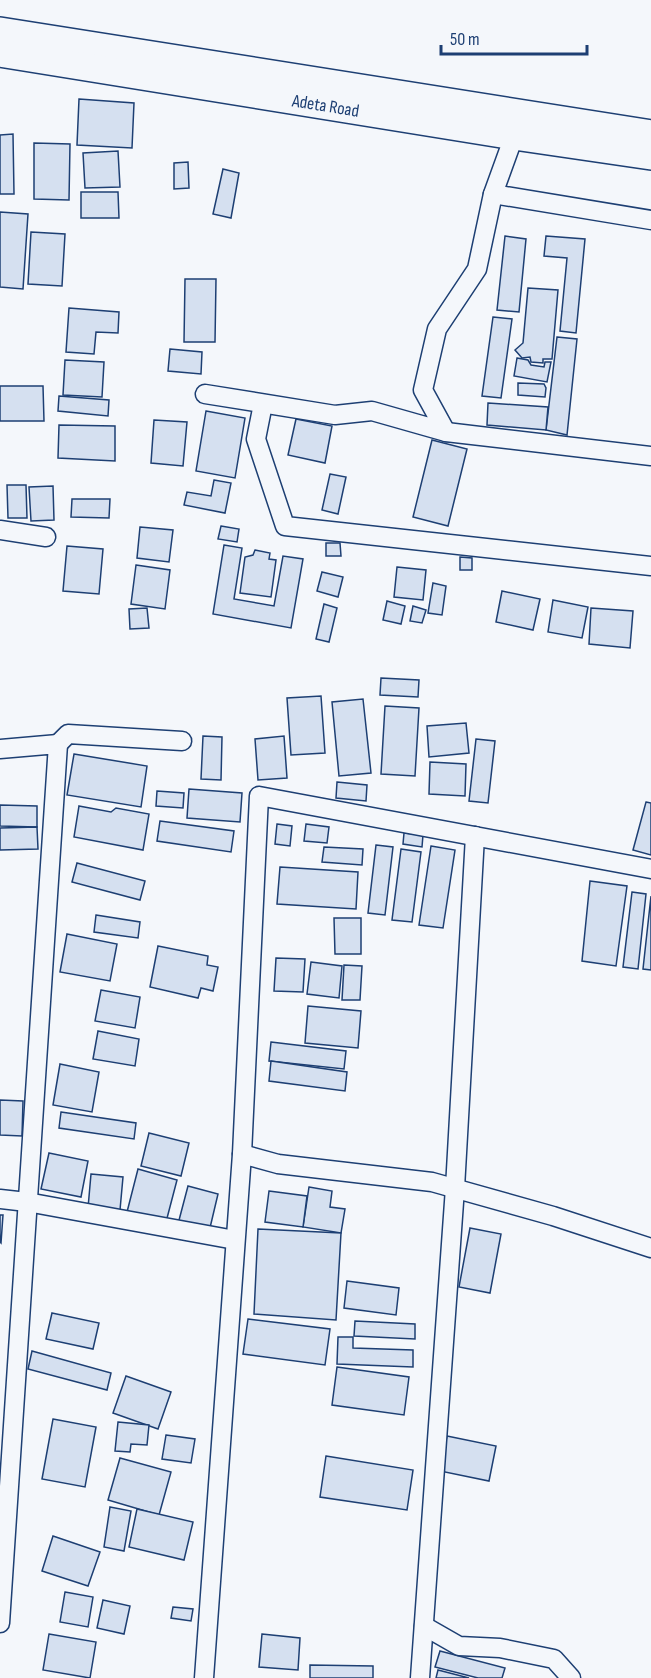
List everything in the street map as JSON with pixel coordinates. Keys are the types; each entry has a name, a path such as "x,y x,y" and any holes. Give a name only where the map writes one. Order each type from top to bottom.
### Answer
{"main road":[{"name":"Adeta Road","path":"0,31 651,134"},
{"name":"Adeta Road","path":"0,52 514,136 651,156"}],"street":[{"path":"446,432 423,390 437,328 477,269 494,194 514,136"},
{"path":"494,194 651,220"},
{"path":"205,394 335,415 372,411 446,432 651,456"},
{"path":"263,404 256,439 285,526 651,566"},
{"path":"0,530 46,537"},
{"path":"0,749 58,744 68,734 182,741"},
{"path":"0,1623 58,744"},
{"path":"204,1678 242,1154 259,796 651,869"},
{"path":"420,1678 455,1188 475,836"},
{"path":"242,1154 278,1164 432,1182 553,1216 651,1248"},
{"path":"0,1199 235,1240"},
{"path":"424,1626 459,1646 500,1648 554,1659 571,1678"}],"building":[{"path":"79,99 134,103 132,148 77,145"},
{"path":"13,134 14,194 0,194 0,135"},
{"path":"34,143 70,144 69,200 34,199"},
{"path":"118,151 120,187 85,188 83,153"},
{"path":"188,162 189,188 174,189 174,163"},
{"path":"223,169 239,173 231,218 213,214"},
{"path":"81,192 118,192 119,218 81,218"},
{"path":"0,212 28,214 23,289 0,287"},
{"path":"31,232 65,234 62,286 28,284"},
{"path":"505,236 526,239 519,312 497,310"},
{"path":"546,236 585,239 576,333 560,331 567,258 544,256"},
{"path":"185,279 216,279 215,342 184,342"},
{"path":"528,288 558,290 552,359 543,359 543,363 531,362 530,357 522,358 515,350 523,343"},
{"path":"69,308 119,312 118,333 96,332 94,354 66,352"},
{"path":"493,317 512,319 501,398 482,396"},
{"path":"557,337 577,339 567,435 546,430"},
{"path":"170,349 202,352 201,374 168,371"},
{"path":"517,358 528,360 531,365 544,367 545,362 551,362 547,382 514,376"},
{"path":"65,360 104,362 102,397 63,395"},
{"path":"518,383 544,384 545,397 518,395"},
{"path":"0,386 43,386 44,421 0,421"},
{"path":"59,396 109,400 108,416 58,411"},
{"path":"488,403 548,407 546,430 487,425"},
{"path":"206,411 245,418 235,478 196,471"},
{"path":"296,419 332,426 325,463 288,455"},
{"path":"154,420 187,422 183,466 151,463"},
{"path":"59,425 115,426 115,461 58,458"},
{"path":"432,440 467,449 448,526 413,517"},
{"path":"330,474 346,477 338,514 322,510"},
{"path":"214,480 231,483 225,513 184,505 187,492 211,496"},
{"path":"7,485 26,485 27,518 8,518"},
{"path":"53,486 54,520 31,521 29,487"},
{"path":"72,499 110,499 109,518 71,517"},
{"path":"221,526 239,529 237,542 218,539"},
{"path":"140,527 173,530 169,562 137,558"},
{"path":"326,543 340,543 341,556 326,556"},
{"path":"224,545 242,548 234,599 274,606 283,556 303,559 291,628 213,614"},
{"path":"67,546 103,549 99,594 63,591"},
{"path":"255,550 270,553 269,559 276,560 271,597 240,593 245,557 253,555"},
{"path":"460,557 472,558 472,570 460,570"},
{"path":"136,565 170,570 165,609 131,604"},
{"path":"397,567 426,570 423,600 394,597"},
{"path":"322,572 343,577 338,597 317,591"},
{"path":"433,583 446,586 442,615 428,613"},
{"path":"502,591 540,599 533,630 496,622"},
{"path":"553,600 588,607 582,638 548,632"},
{"path":"387,601 405,606 401,624 383,620"},
{"path":"324,604 337,608 329,642 316,639"},
{"path":"413,606 426,610 422,623 410,621"},
{"path":"147,608 149,628 130,629 129,609"},
{"path":"591,608 633,611 630,648 589,644"},
{"path":"381,678 419,680 418,697 380,695"},
{"path":"321,696 325,753 291,755 287,698"},
{"path":"363,699 371,773 339,776 332,702"},
{"path":"385,706 419,708 415,776 381,774"},
{"path":"466,723 469,753 429,757 427,726"},
{"path":"203,736 222,737 221,780 201,779"},
{"path":"284,736 287,778 258,780 255,739"},
{"path":"476,739 495,741 488,803 469,801"},
{"path":"74,754 147,766 141,807 67,795"},
{"path":"430,762 466,764 465,796 429,794"},
{"path":"337,782 367,785 366,801 336,798"},
{"path":"189,789 242,793 240,822 187,818"},
{"path":"157,791 184,793 183,808 156,806"},
{"path":"646,802 651,803 651,855 633,850"},
{"path":"0,805 37,806 37,827 0,826"},
{"path":"79,806 111,812 116,808 149,814 143,850 74,837"},
{"path":"160,821 234,831 231,852 157,841"},
{"path":"277,824 292,826 290,846 275,844"},
{"path":"306,824 329,827 327,843 304,841"},
{"path":"37,827 38,849 0,850 0,828"},
{"path":"404,833 423,835 422,847 403,844"},
{"path":"376,845 393,847 385,915 368,913"},
{"path":"431,846 455,850 443,928 419,925"},
{"path":"324,847 363,849 362,865 322,862"},
{"path":"401,849 421,852 412,922 392,920"},
{"path":"77,863 145,881 140,900 72,882"},
{"path":"280,867 358,872 356,909 277,904"},
{"path":"590,881 627,886 616,966 582,961"},
{"path":"632,892 646,894 638,969 623,967"},
{"path":"651,896 651,970 643,969"},
{"path":"96,915 140,922 138,938 94,932"},
{"path":"334,918 361,918 361,954 335,954"},
{"path":"67,934 117,944 110,981 60,972"},
{"path":"158,946 208,956 207,965 218,967 213,991 201,988 198,998 150,987"},
{"path":"276,958 305,959 303,992 274,991"},
{"path":"311,962 342,966 339,998 307,994"},
{"path":"344,965 362,966 360,1000 342,1000"},
{"path":"101,990 140,997 135,1028 95,1021"},
{"path":"308,1006 361,1011 358,1048 305,1043"},
{"path":"98,1031 139,1039 135,1066 93,1059"},
{"path":"271,1042 346,1051 344,1069 269,1061"},
{"path":"271,1061 347,1072 345,1091 269,1081"},
{"path":"60,1064 99,1072 92,1112 53,1105"},
{"path":"0,1100 23,1101 22,1136 0,1135"},
{"path":"61,1112 136,1123 134,1139 59,1128"},
{"path":"149,1133 189,1143 181,1176 141,1166"},
{"path":"49,1153 88,1161 81,1197 41,1189"},
{"path":"138,1169 177,1180 166,1222 127,1212"},
{"path":"91,1174 123,1177 120,1210 88,1208"},
{"path":"188,1186 218,1194 209,1232 178,1224"},
{"path":"309,1187 332,1191 330,1207 345,1209 341,1233 303,1227"},
{"path":"269,1191 307,1196 303,1227 265,1222"},
{"path":"0,1215 3,1215 1,1243 0,1242"},
{"path":"470,1228 501,1234 490,1293 459,1287"},
{"path":"258,1229 341,1233 336,1320 254,1314"},
{"path":"347,1281 399,1288 396,1315 344,1308"},
{"path":"52,1313 99,1323 93,1349 46,1339"},
{"path":"248,1319 330,1329 325,1365 243,1354"},
{"path":"355,1321 415,1324 415,1339 354,1336"},
{"path":"338,1337 353,1337 353,1348 413,1350 413,1367 337,1364"},
{"path":"32,1351 111,1373 107,1390 28,1369"},
{"path":"337,1367 409,1377 404,1415 332,1405"},
{"path":"126,1376 171,1392 158,1429 113,1413"},
{"path":"53,1419 96,1427 85,1487 42,1479"},
{"path":"118,1422 149,1425 147,1445 131,1444 130,1452 115,1451"},
{"path":"166,1435 195,1439 191,1463 162,1459"},
{"path":"447,1436 496,1446 489,1481 440,1471"},
{"path":"326,1456 413,1470 407,1510 320,1497"},
{"path":"120,1458 171,1472 159,1515 108,1500"},
{"path":"110,1507 131,1511 124,1551 104,1547"},
{"path":"137,1509 193,1522 184,1560 129,1547"},
{"path":"53,1536 100,1552 88,1586 42,1571"},
{"path":"65,1592 93,1597 88,1627 60,1622"},
{"path":"103,1600 130,1606 124,1634 97,1628"},
{"path":"173,1607 193,1609 191,1621 171,1618"},
{"path":"49,1634 96,1642 90,1678 43,1670"},
{"path":"262,1634 300,1638 298,1670 259,1667"},
{"path":"440,1651 505,1668 502,1678 478,1678 435,1667"},
{"path":"310,1665 373,1666 373,1678 310,1678"},
{"path":"438,1670 469,1678 436,1678"}]}
